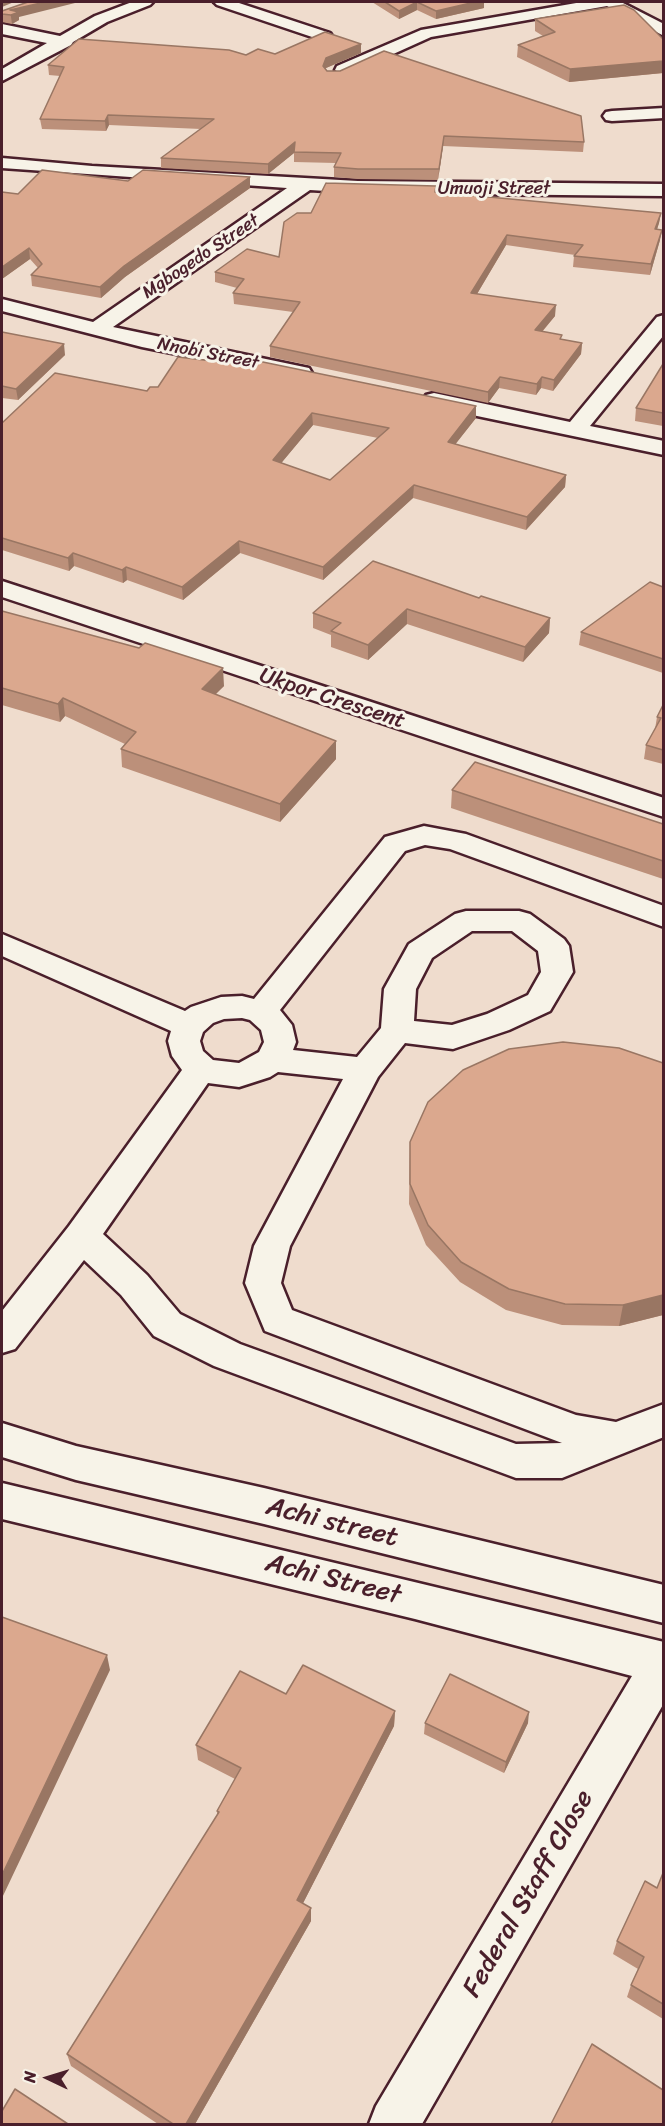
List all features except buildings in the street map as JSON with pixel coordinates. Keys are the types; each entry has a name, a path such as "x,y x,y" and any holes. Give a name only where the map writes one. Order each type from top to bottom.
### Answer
{"street":[{"path":"2,76 65,42 101,19 145,2"},
{"path":"222,2 324,36"},
{"path":"333,74 428,33 608,2 663,31"},
{"path":"2,28 65,42"},
{"path":"612,116 663,113"},
{"name":"Umuoji Street","path":"2,162 306,184 431,189 663,190"},
{"path":"2,181 30,165"},
{"name":"Mgbogedo Street","path":"95,330 306,184"},
{"name":"Nnobi Street","path":"2,305 95,330 322,377"},
{"path":"575,430 663,321"},
{"path":"414,396 663,448"},
{"name":"Ukpor Crescent","path":"2,589 663,808"},
{"path":"261,1012 395,844 424,835 456,841 663,917"},
{"path":"397,1031 453,1037 498,1022 539,1003 558,972 553,946 519,921 466,921 420,951 400,989 397,1031 365,1070 272,1246 264,1283 278,1320 575,1431 619,1439"},
{"path":"2,944 189,1026"},
{"path":"242,1007 261,1012 276,1025 280,1042 272,1059 258,1069 239,1075 219,1074 201,1068 188,1056 183,1041 189,1026 202,1015 221,1008 242,1007"},
{"path":"272,1059 365,1070"},
{"path":"2,1338 82,1236 201,1068"},
{"path":"82,1236 134,1285 166,1325 227,1355 516,1461 562,1461 663,1420"},
{"name":"Achi street","path":"2,1440 76,1463 264,1506 663,1604"},
{"name":"Achi Street","path":"2,1501 663,1663"},
{"name":"Federal Staff Close","path":"394,2124 663,1663"}]}
